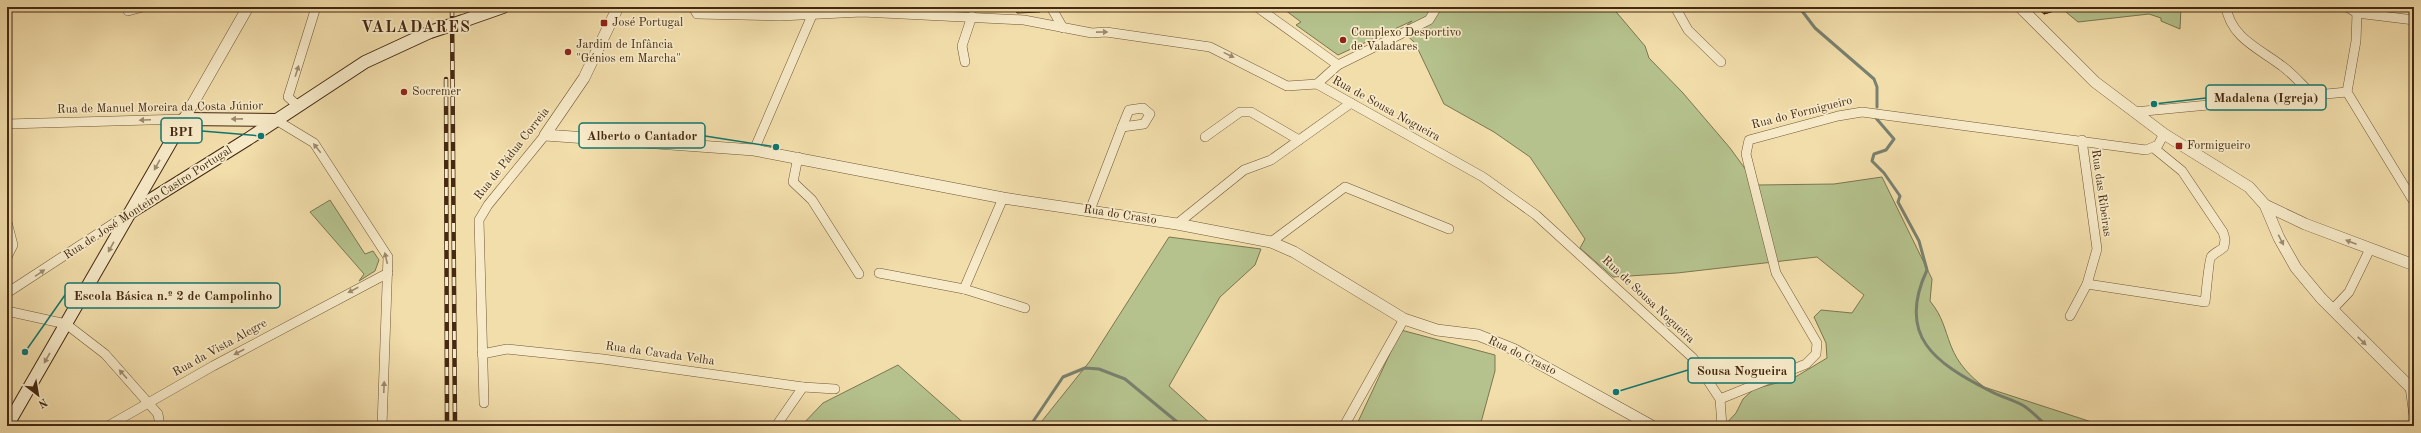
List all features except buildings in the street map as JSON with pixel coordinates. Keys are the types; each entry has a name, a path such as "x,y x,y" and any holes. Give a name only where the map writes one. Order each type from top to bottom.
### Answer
{"main road":[{"name":"Rua de José Monteiro Castro Portugal","path":"130,213 297,105 391,48 430,32 503,7"},
{"name":"Rua de Manuel Moreira da Costa Júnior","path":"184,119 276,120"},
{"path":"7,426 184,119"}],"street":[{"path":"128,11 143,7"},
{"path":"184,119 248,7"},
{"path":"297,105 288,97 316,7"},
{"name":"Rua de Pádua Correia","path":"484,403 479,220 488,205 545,136 584,78 618,7"},
{"name":"Rua de Sousa Nogueira","path":"693,7 697,14 738,16 862,12 972,16 1024,20 1092,33 1106,32 1163,39 1210,47 1236,58 1287,86 1317,84 1484,177 1536,215 1693,358 1712,384 1720,398 1722,426"},
{"path":"913,7 921,14"},
{"path":"1051,7 1063,28"},
{"path":"1257,7 1338,65"},
{"path":"1317,84 1338,65 1429,20 1437,7"},
{"path":"1675,7 1677,13 1691,32 1721,62"},
{"path":"2020,7 2095,82 2164,134 2249,187 2265,205 2279,238 2296,268 2332,310 2412,389 2414,416"},
{"path":"2226,7 2229,24 2235,32 2280,64 2312,94"},
{"path":"2347,7 2357,14 2414,20"},
{"path":"754,150 813,13"},
{"path":"2357,14 2356,41 2347,92 2414,202"},
{"path":"965,62 962,46 972,16"},
{"path":"2134,112 2312,94 2347,92"},
{"path":"1177,224 1244,170 1271,160 1351,103"},
{"path":"1205,137 1240,112 1251,112 1298,140"},
{"name":"Rua do Formigueiro","path":"1720,398 1806,364 1816,354 1817,343 1776,273 1746,154 1748,140 1838,116 1862,112 2082,140 2107,146 2154,149"},
{"name":"Rua de Manuel Moreira da Costa Júnior","path":"7,124 184,119"},
{"name":"Rua de Manuel Moreira da Costa Júnior","path":"276,120 314,143 388,257 382,426"},
{"path":"1090,210 1122,127"},
{"path":"2087,284 2205,302 2209,278 2207,263 2210,258 2224,248 2227,240 2224,232 2182,171 2154,149 2164,134"},
{"name":"Rua do Crasto","path":"545,136 754,150 798,157 1004,198 1177,224 1271,242 1294,252 1404,319 1436,330 1478,335 1513,349 1652,426"},
{"name":"Rua das Ribeiras","path":"2070,316 2087,284 2097,249 2082,140"},
{"path":"798,157 793,182 812,200 859,274"},
{"path":"1271,242 1345,186 1449,229"},
{"path":"964,289 1004,198"},
{"path":"2265,205 2305,224 2414,265"},
{"name":"Rua de José Monteiro Castro Portugal","path":"7,293 130,213"},
{"path":"7,222 13,245 7,257"},
{"path":"2332,310 2349,292 2370,249"},
{"name":"Rua da Vista Alegre","path":"108,426 213,366 378,276 388,273"},
{"path":"879,273 964,289 1025,308"},
{"path":"7,311 66,324 105,354 158,414 160,426"},
{"path":"1344,426 1404,319"},
{"name":"Rua da Cavada Velha","path":"482,354 507,349 603,359 803,387 835,389"},
{"path":"776,426 803,387"}],"green space":[{"path":"1281,7 1425,7 1423,12 1429,7 1480,10 1612,7 1645,46 1649,58 1683,93 1730,148 1757,185 1834,184 1882,177 1932,279 1930,301 1941,318 1951,346 1965,369 1979,383 1984,387 2104,426 1724,426 1736,413 1743,399 1754,389 1792,379 1827,358 1826,343 1814,317 1821,310 1852,313 1864,295 1817,257 1677,273 1613,277 1580,248 1585,239 1530,157 1494,132 1444,104 1415,43 1401,30 1412,21 1338,55 1296,25 1301,22"},
{"path":"2060,7 2181,7 2180,29 2161,21 2161,18 2149,14 2078,22"},
{"path":"330,200 365,254 373,251 379,260 375,271 359,281 364,274 310,212"},
{"path":"1169,237 1261,249 1255,265 1220,297 1169,386 1213,426 1038,426 1090,361"},
{"path":"1401,330 1495,355 1495,371 1480,426 1356,426"},
{"path":"898,365 967,426 801,426 823,403"}],"waterway":[{"path":"1799,7 1815,28 1874,79 1877,87 1877,107"},
{"path":"1875,117 1894,139 1886,150 1874,154 1872,161 1884,173 1900,196 1898,202 1919,241 1927,270 1919,293 1916,313 1919,330 1926,345 1938,358 1953,370 1990,391 2024,406 2047,426"},
{"path":"1030,426 1063,377 1085,368 1099,369 1125,379 1182,426"}],"railway":[{"path":"452,7 455,426"},
{"path":"446,79 447,426"}],"place":[{"name":"José Portugal","path":"604,23"},
{"name":"Complexo Desportivo de Valadares","path":"1343,40"},
{"name":"Jardim de Infância \"Génios em Marcha\"","path":"568,52"},
{"name":"Socremer","path":"404,92"},
{"name":"Madalena (Igreja)","path":"2154,104"},
{"name":"BPI","path":"261,136"},
{"name":"Formigueiro","path":"2179,146"},
{"name":"Alberto o Cantador","path":"776,147"},
{"name":"Escola Básica n.º 2 de Campolinho","path":"25,352"},
{"name":"Sousa Nogueira","path":"1616,392"}],"district":[{"name":"VALADARES","path":"416,28"}]}
